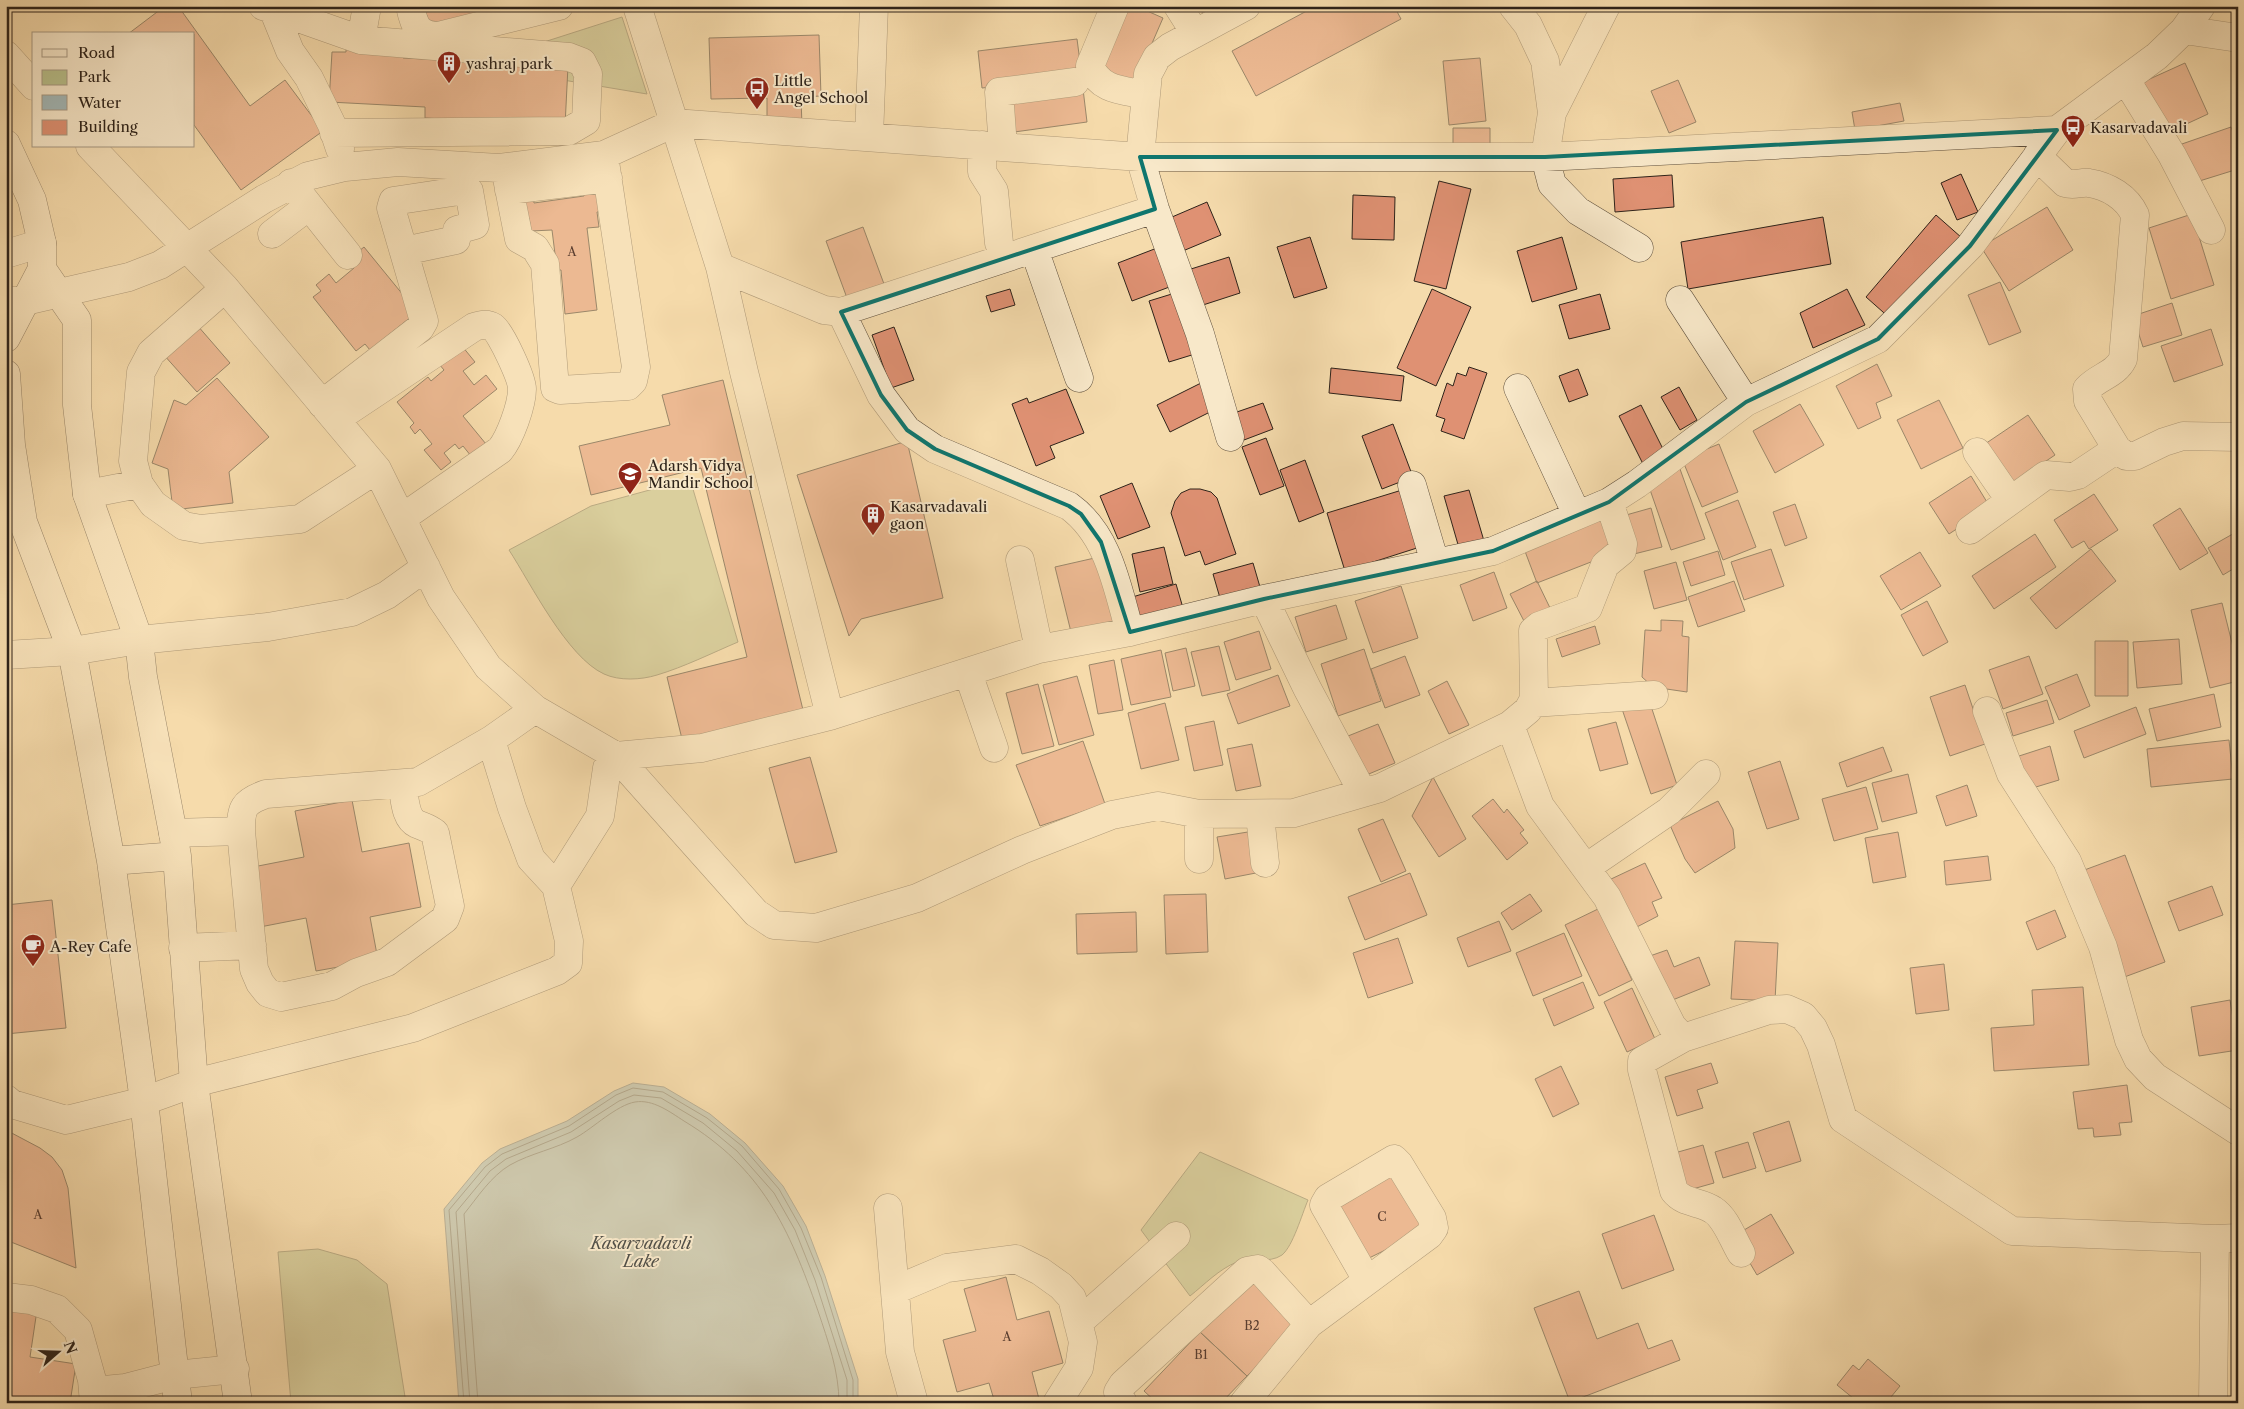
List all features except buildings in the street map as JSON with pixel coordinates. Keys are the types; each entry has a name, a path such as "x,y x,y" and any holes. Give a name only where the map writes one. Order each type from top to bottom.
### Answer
{"street":[{"path":"361,40 368,6"},
{"path":"410,6 413,24 418,32 428,36 438,36 559,6"},
{"path":"637,6 720,268 830,716"},
{"path":"869,137 874,6"},
{"path":"1115,6 1090,66 1095,78 1103,85 1146,95"},
{"path":"1178,6 1195,33"},
{"path":"1230,437 1200,334 1155,210 1140,157 1148,74 1157,57 1195,33 1246,6"},
{"path":"1513,6 1528,25 1545,61 1552,113 1545,156 1552,184 1578,211 1639,248"},
{"path":"1552,113 1606,6"},
{"path":"556,886 600,816 607,768 616,756 702,748 830,716 1040,649 1130,632 1264,599 1493,551 1609,502 1637,484 1746,402 1878,338 1970,246 2058,130 2157,56 2184,30 2201,6"},
{"path":"270,7 361,40 569,57 582,62 588,74 586,121 598,164 636,367 633,381 628,386 560,390 555,388 545,264 535,248 519,238 507,179"},
{"path":"270,7 290,51 308,78 334,133 345,167"},
{"path":"2184,30 2238,38"},
{"path":"6,55 32,84"},
{"path":"2126,80 2172,155 2211,230"},
{"path":"999,243 994,191 982,172 992,146 999,92 1075,82"},
{"path":"334,133 569,131 586,121"},
{"path":"16,301 129,277 160,265 290,183 308,176 345,167 398,162 507,179 598,164 674,123 1140,157 1545,156 2058,130"},
{"path":"6,144 32,200 42,256 58,293 77,320 77,405 87,494 138,640 143,677 175,844 194,1083 235,1369 238,1403"},
{"path":"92,148 225,288 377,469 441,598 488,667 535,709 616,756 756,913 774,925 816,928 917,898 1022,850 1112,815 1158,806 1200,814 1294,814 1380,788 1510,725 1528,710 1532,703 1533,631 1539,626 1588,608 1605,565 1622,551 1624,544 1609,502"},
{"path":"2037,156 2065,183 2071,185 2088,183 2122,196 2130,203 2135,215 2122,358 2118,369 2094,382 2087,390 2088,401 2117,449 2126,456 2135,456 2164,442 2183,436 2238,437"},
{"path":"290,183 348,254"},
{"path":"272,234 309,206"},
{"path":"720,268 824,310 841,312 1155,210"},
{"path":"1034,249 1079,378"},
{"path":"329,411 420,328 424,321 404,250"},
{"path":"6,254 42,256"},
{"path":"6,338 16,301 42,256"},
{"path":"225,288 151,353 141,372 133,461 139,484 153,504 184,526 201,529 300,519 377,469"},
{"path":"1680,300 1746,402"},
{"path":"841,312 881,395 907,430 935,449 1069,506 1081,514 1101,542 1110,564 1130,632"},
{"path":"329,411 474,327 485,324 492,326 499,334 522,387 506,442 500,450 402,518"},
{"path":"1518,388 1577,515"},
{"path":"7,390 11,445 23,522 72,651 111,862 144,1101 178,1403"},
{"path":"1970,530 2046,475 2070,478 2117,449"},
{"path":"1977,452 2010,500"},
{"path":"87,494 139,484"},
{"path":"1412,485 1435,563"},
{"path":"1020,560 1040,649"},
{"path":"6,655 72,651 138,640 268,627 352,612 387,595 426,567"},
{"path":"1264,599 1307,688 1363,793"},
{"path":"968,673 994,748"},
{"path":"1532,703 1654,695"},
{"path":"402,784 408,816 416,824 430,828 435,833 450,906 445,919 375,968 356,973 332,986 281,997 268,993 260,984 254,970 241,831 241,812 250,800 266,794 418,782 491,740 535,709"},
{"path":"1987,711 2011,774 2067,861 2103,947 2128,1040 2138,1059 2155,1076 2238,1131"},
{"path":"1510,725 1540,806 1587,867 1607,897 1672,1026 1683,1038"},
{"path":"6,1100 12,1104 66,1120 144,1101 194,1083 413,1028 557,971 568,962 569,941 556,886 531,859 512,808 491,740"},
{"path":"1587,867 1669,811 1706,774"},
{"path":"1199,859 1200,814"},
{"path":"1260,815 1266,863"},
{"path":"111,862 175,844 241,831"},
{"path":"183,948 252,945"},
{"path":"1741,1253 1720,1217 1712,1209 1679,1198 1670,1182 1642,1070 1642,1061 1683,1038 1770,1010 1786,1009 1803,1016 1813,1028 1821,1045 1843,1119 2012,1231 2226,1238 2213,1403"},
{"path":"888,1208 900,1352 914,1403"},
{"path":"1078,1323 1176,1236"},
{"path":"894,1290 947,1268 1016,1259 1040,1271 1061,1286 1072,1298 1083,1342 1079,1368 1057,1403"},
{"path":"1123,1403 1118,1392 1123,1384 1247,1272 1258,1269 1262,1272 1309,1324"},
{"path":"1244,1403 1309,1324 1367,1280"},
{"path":"6,1297 31,1300 57,1309 78,1330 94,1397 175,1375 235,1369"}],"highlighted area":[{"path":"2057,130 1970,246 1878,339 1746,402 1609,502 1493,551 1264,599 1130,632 1101,542 1081,514 1069,506 935,449 907,430 881,395 841,312 1155,209 1140,157 1545,157"}],"green space":[{"path":"622,17 647,94 527,74 519,50"},
{"path":"690,479 738,642 688,664 651,677 623,679 604,674 590,665 563,636 509,550 591,506"},
{"path":"1200,1152 1308,1200 1290,1245 1282,1255 1277,1258 1248,1260 1230,1265 1190,1296 1141,1230"},
{"path":"318,1249 357,1260 387,1284 406,1403 291,1403 278,1252"}],"water":[{"name":"Kasarvadavli Lake","path":"633,1083 664,1087 710,1114 745,1143 783,1186 806,1226 825,1276 858,1379 858,1403 459,1403 444,1209 482,1163 500,1149 567,1121 614,1091"}],"place":[{"name":"yashraj park","path":"449,84"},
{"name":"Little Angel School","path":"757,110"},
{"name":"Kasarvadavali","path":"2073,148"},
{"name":"Adarsh Vidya Mandir School","path":"630,495"},
{"name":"Kasarvadavali gaon","path":"873,536"},
{"name":"A-Rey Cafe","path":"33,967"}]}
